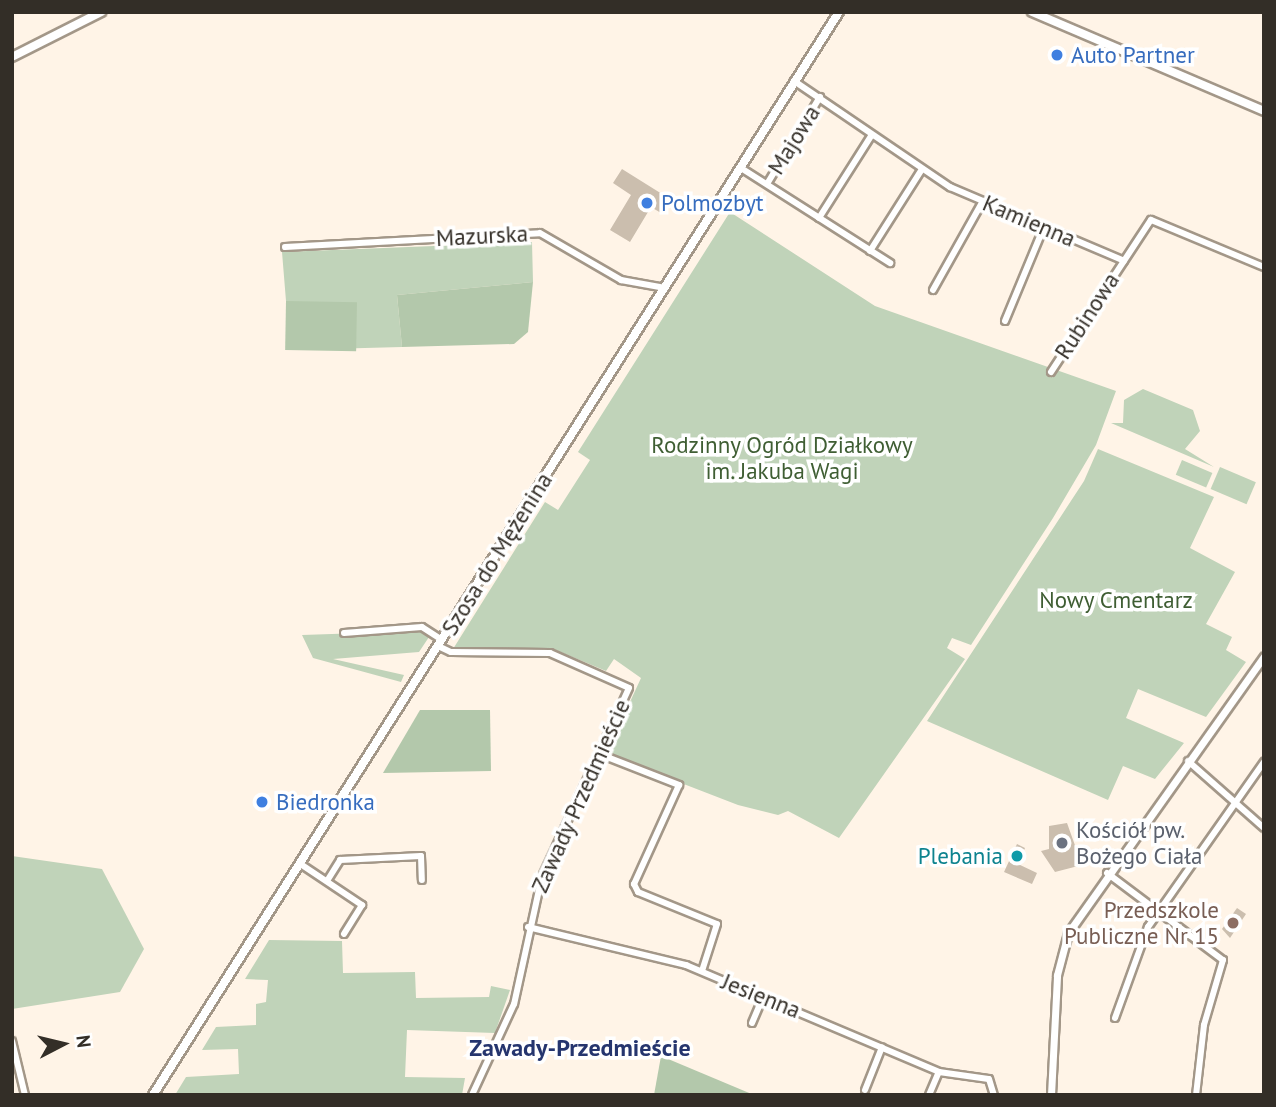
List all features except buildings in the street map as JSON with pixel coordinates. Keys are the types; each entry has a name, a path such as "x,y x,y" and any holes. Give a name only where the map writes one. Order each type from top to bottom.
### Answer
{"main road":[{"path":"12,57 101,12"},
{"name":"Szosa do Mężenina","path":"153,1095 839,12"},
{"path":"1032,12 1264,111"}],"street":[{"name":"Kamienna","path":"794,81 922,169 983,201 1124,261"},
{"name":"Majowa","path":"767,184 820,97"},
{"path":"819,218 871,136"},
{"name":"Majowa","path":"741,168 890,263"},
{"path":"870,251 922,169"},
{"path":"933,290 971,232 983,201"},
{"path":"1124,261 1151,220 1264,267"},
{"path":"1005,321 1044,228"},
{"name":"Mazurska","path":"285,247 540,233 621,280 665,288"},
{"name":"Rubinowa","path":"1051,372 1124,261"},
{"path":"344,633 422,627 440,643"},
{"name":"Zawady Przedmieście","path":"440,643 450,652 550,653 626,682 628,695 602,755 542,876 528,927 514,1004 472,1095"},
{"path":"1051,1095 1059,960 1072,925 1264,656"},
{"path":"602,755 679,785 634,884 638,892 717,924 702,971"},
{"path":"1188,761 1264,828"},
{"path":"1115,1018 1135,955 1157,910 1264,762"},
{"path":"327,881 340,860 421,856 422,880"},
{"path":"299,863 362,905 344,934"},
{"path":"1107,873 1224,963 1204,1025 1196,1095"},
{"name":"Jesienna","path":"528,927 702,971 939,1072 989,1079 994,1095"},
{"path":"752,1024 763,997"},
{"path":"12,1041 25,1095"},
{"path":"864,1090 882,1047"},
{"path":"929,1095 939,1072"}],"green space":[{"name":"Rodzinny Ogród Działkowy im. Jakuba Wagi","path":"730,212 875,306 1116,391 1096,445 1053,518 971,645 952,638 947,648 965,659 839,838 788,811 778,815 738,805 606,754 641,678 614,659 606,671 551,648 453,649 545,502 558,510 590,460 578,452"},
{"path":"532,242 533,282 397,295 402,347 290,350 282,252"},
{"path":"533,282 528,332 514,344 402,347 397,295"},
{"path":"286,301 357,302 356,351 285,350"},
{"path":"1143,389 1193,410 1200,431 1185,449 1214,467 1111,423 1123,423 1124,400"},
{"name":"Nowy Cmentarz","path":"1098,449 1214,497 1190,548 1235,572 1206,624 1232,637 1226,650 1246,662 1206,717 1138,689 1126,718 1184,743 1155,779 1123,766 1108,800 927,721 1084,481"},
{"path":"1182,460 1212,473 1206,488 1176,475"},
{"path":"1220,467 1256,482 1247,504 1211,489"},
{"path":"421,631 429,637 419,652 333,659 404,675 401,682 313,658 302,635"},
{"path":"420,710 490,710 491,771 383,773"},
{"path":"12,856 102,869 144,949 120,992 12,1009"},
{"path":"269,940 342,941 343,973 415,972 416,998 489,997 491,986 510,990 495,1033 407,1030 405,1077 465,1078 462,1095 175,1095 186,1077 239,1074 238,1049 202,1050 216,1027 256,1025 256,1004 266,1002 268,980 245,979"},
{"path":"661,1056 754,1095 654,1095"}],"place":[{"name":"Auto Partner","path":"1057,55"},
{"name":"Polmozbyt","path":"647,203"},
{"name":"Biedronka","path":"262,802"},
{"name":"Kościół pw. Bożego Ciała","path":"1062,843"},
{"name":"Plebania","path":"1017,856"},
{"name":"Przedszkole Publiczne Nr 15","path":"1233,923"}],"district":[{"name":"Zawady-Przedmieście","path":"580,1048"}]}
